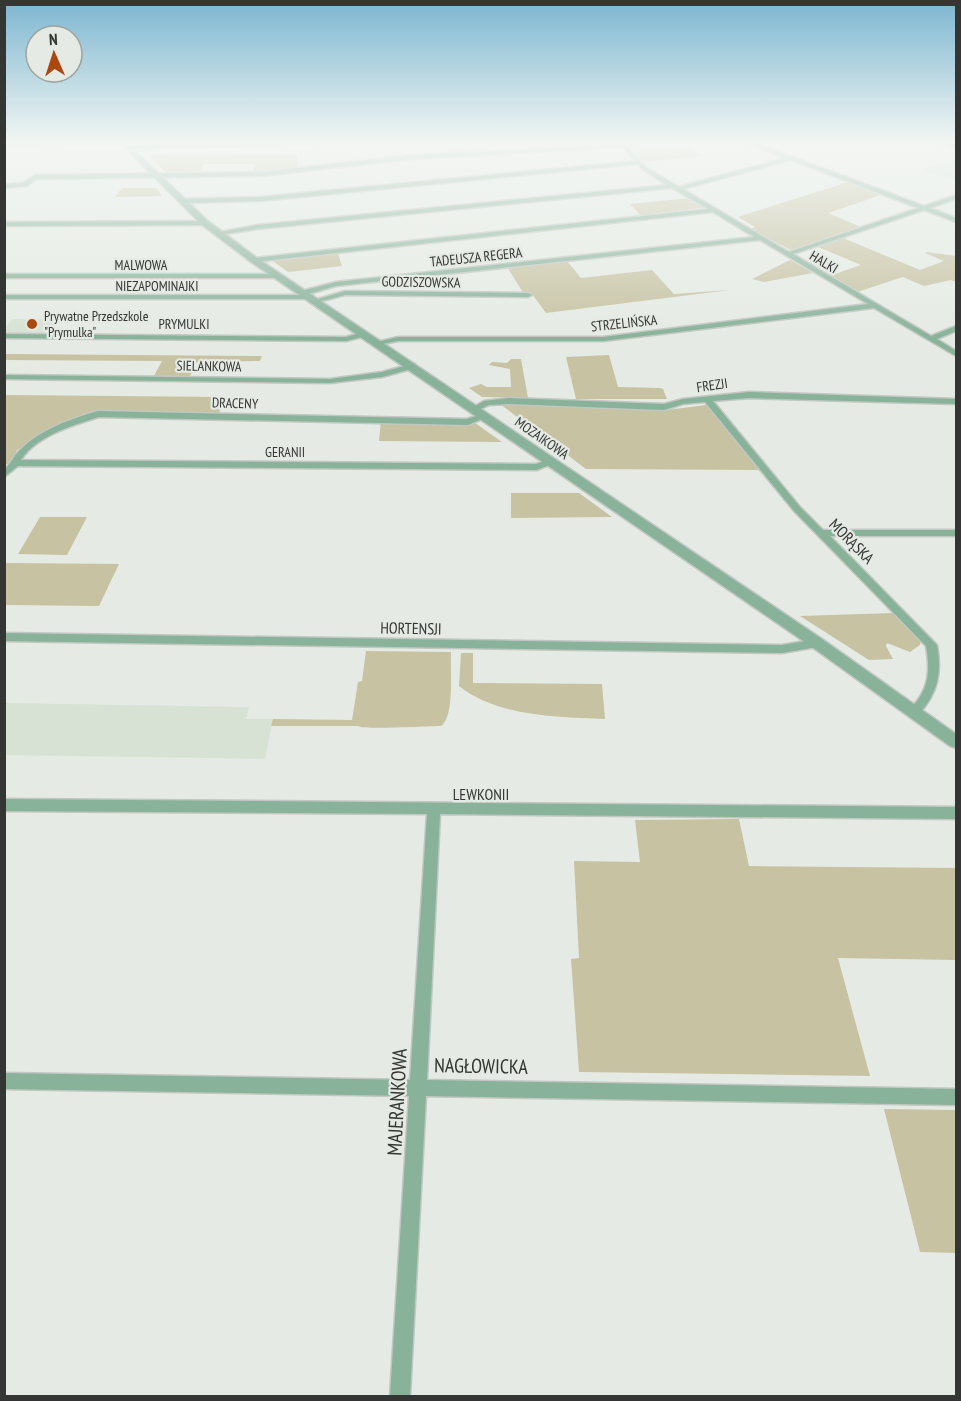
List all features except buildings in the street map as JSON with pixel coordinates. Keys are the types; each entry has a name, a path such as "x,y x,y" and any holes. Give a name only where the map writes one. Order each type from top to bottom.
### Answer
{"street":[{"name":"MOZAIKOWA","path":"190,208 205,223 277,276 817,643 957,742"},
{"path":"218,233 257,227 457,208"},
{"name":"HALKI","path":"711,208 957,354"},
{"path":"788,254 923,208"},
{"path":"925,208 957,220"},
{"path":"254,260 714,210"},
{"path":"4,224 205,223"},
{"name":"TADEUSZA REGERA","path":"309,297 336,284 760,238"},
{"name":"MALWOWA","path":"4,276 277,276"},
{"name":"GODZISZOWSKA","path":"309,297 345,293 528,295"},
{"name":"NIEZAPOMINAJKI","path":"4,297 309,297"},
{"name":"STRZELIŃSKA","path":"377,343 398,339 603,339 873,306"},
{"path":"931,339 957,328"},
{"name":"PRYMULKI","path":"4,336 346,339 363,334"},
{"name":"SIELANKOWA","path":"4,377 330,381 357,376 384,376 412,366"},
{"name":"FREZJI","path":"474,409 500,401 608,403 657,408 683,402 708,401 721,396 749,395 957,401"},
{"name":"MORĄSKA","path":"708,401 786,496 931,645 934,659 932,690 915,711"},
{"name":"DRACENY","path":"4,474 18,463 21,454 29,446 98,414 468,422 484,416"},
{"name":"GERANII","path":"18,463 537,467 551,462"},
{"path":"821,533 957,533"},
{"name":"HORTENSJI","path":"4,637 782,649 817,643"},
{"name":"LEWKONII","path":"4,805 957,813"},
{"name":"MAJERANKOWA","path":"400,1396 434,810"},
{"name":"NAGŁOWICKA","path":"4,1081 957,1096"}],"shaded area":[{"path":"634,208 696,208 641,216"},
{"path":"765,208 842,208 828,213 861,227 791,250 750,229 755,227 738,217"},
{"path":"843,238 920,270 944,261 925,253 927,252 956,256 956,282 951,280 924,286 903,277 857,292 829,276 861,265 818,247"},
{"path":"337,251 342,266 288,272 270,259"},
{"path":"790,260 813,273 764,282 752,279"},
{"path":"567,261 581,278 652,270 674,294 730,290 546,313 532,294 524,294 507,267"},
{"name":"Prywatne Przedszkole \"Prymulka\"","path":"12,319 59,319 48,335 5,334 5,328"},
{"path":"5,354 262,356 260,361 197,362 190,376 154,376 162,361 5,360"},
{"path":"609,355 618,387 660,388 663,389 667,399 576,399 566,357"},
{"path":"511,359 521,359 528,398 482,397 469,388 481,384 487,387 511,387 510,369 489,365 492,362 507,363"},
{"path":"5,395 224,397 219,414 101,411 85,415 17,450 12,464 5,464"},
{"path":"509,402 659,411 706,405 761,470 586,469 500,404"},
{"path":"381,421 475,423 502,442 379,441"},
{"path":"511,493 579,493 612,517 511,518"},
{"path":"40,517 87,517 67,555 18,554"},
{"path":"5,563 119,564 99,606 5,605"},
{"path":"894,613 921,641 920,645 910,652 887,643 886,646 893,659 869,660 800,616"},
{"path":"366,651 451,652 450,703 445,721 441,726 383,728 271,726 273,719 352,720 358,682 362,681"},
{"path":"461,653 473,653 473,683 602,684 605,719 548,716 510,710 492,704 459,686"},
{"path":"5,703 249,707 246,719 273,719 265,759 5,755"},
{"path":"739,819 749,866 956,868 956,960 838,958 870,1076 579,1072 571,959 579,958 574,861 640,862 635,820"},
{"path":"884,1109 956,1110 956,1253 920,1252"}],"place":[{"name":"Prywatne Przedszkole \"Prymulka\"","path":"32,324"}]}
